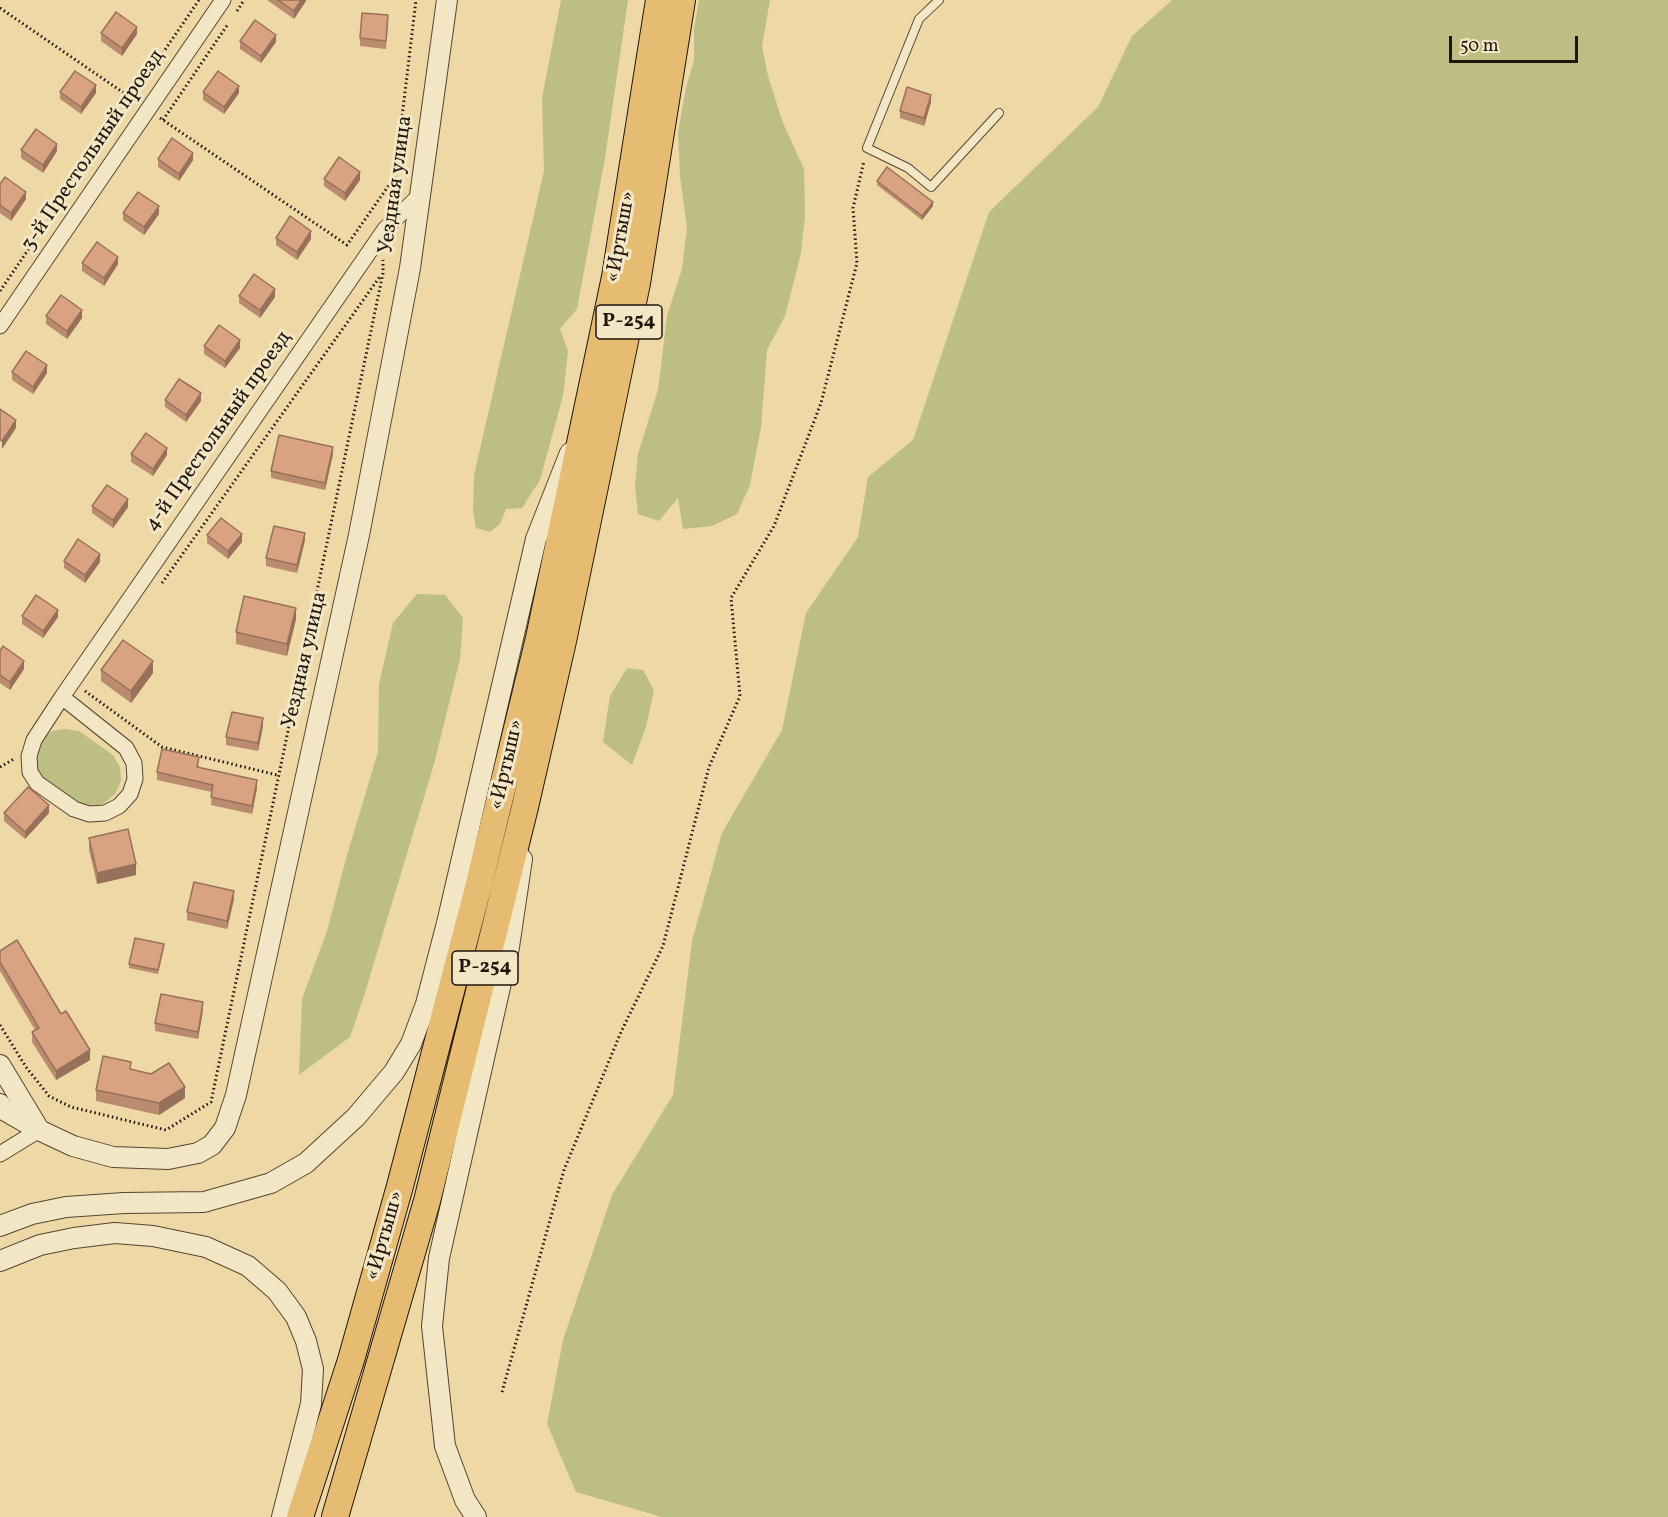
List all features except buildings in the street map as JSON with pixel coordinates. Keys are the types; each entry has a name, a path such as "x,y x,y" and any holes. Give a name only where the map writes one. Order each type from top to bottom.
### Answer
{"highway":[{"name":"«Иртыш»","path":"300,1517 351,1360 400,1186 480,884 539,638 615,277 659,0"},
{"name":"«Иртыш»","path":"335,1517 427,1201 525,807 563,641 637,283 682,0"}],"street":[{"name":"3-й Престольный проезд","path":"0,326 222,0"},
{"name":"Уездная улица","path":"0,1104 4,1110 39,1130 73,1146 112,1157 168,1159 198,1153 212,1145 225,1128 236,1095 359,535 410,268 418,196 447,0"},
{"name":"4-й Престольный проезд","path":"62,697 126,748 134,763 135,779 130,794 119,806 105,813 89,814 74,809 37,783 30,772 29,756 34,740 62,697 385,229 418,196"},
{"path":"0,1226 32,1214 66,1207 123,1203 204,1203 271,1183 306,1163 315,1155 356,1117 394,1072 411,1044 426,1004 457,881 536,539 587,412"},
{"path":"476,1517 465,1500 445,1446 432,1326 440,1258 509,947 520,874 525,807"},
{"path":"0,1065 39,1130 0,1154"},
{"path":"0,1261 40,1245 74,1238 115,1233 153,1236 206,1247 238,1261 248,1266 277,1291 296,1317 306,1341 313,1369 311,1404 282,1517"}],"lane":[{"path":"939,0 919,19 867,148 908,168 931,187 999,113"}],"path":[{"path":"0,291 199,0"},
{"path":"163,120 244,0"},
{"path":"0,1025 26,1067 49,1096 71,1107 166,1130 211,1102 383,273 385,229 395,176 416,0"},
{"path":"0,8 347,245 395,176"},
{"path":"502,1392 564,1170 621,1032 663,946 709,767 740,696 731,598 774,526 821,403 857,263 853,208 867,148"},
{"path":"161,584 383,273"},
{"path":"85,691 162,747 278,775"}],"green space":[{"path":"561,0 628,0 605,158 577,309 560,329 568,351 563,396 540,480 522,508 506,509 500,524 490,532 476,528 473,511 474,475 544,171 542,98"},
{"path":"699,0 770,0 762,46 768,76 783,123 804,169 805,216 801,253 785,316 767,350 761,427 750,485 737,514 712,526 683,529 678,498 659,521 638,514 635,486 638,454 658,390 667,316 682,269 687,228 680,177 678,132 694,60 694,29"},
{"path":"1172,0 1668,0 1668,1517 662,1517 576,1492 547,1424 563,1340 612,1195 673,1095 692,941 722,833 782,730 806,613 858,537 868,477 913,440 989,212 1098,107 1132,36"},
{"path":"417,594 445,595 463,618 460,659 434,764 350,1037 299,1075 302,999 327,931 378,752 379,684 393,623"},
{"path":"627,668 643,670 654,690 646,727 632,765 603,742 610,696"},
{"path":"65,729 79,731 113,755 120,767 121,781 115,794 103,804 90,807 77,804 45,782 37,768 35,756 40,741 52,731"}]}
